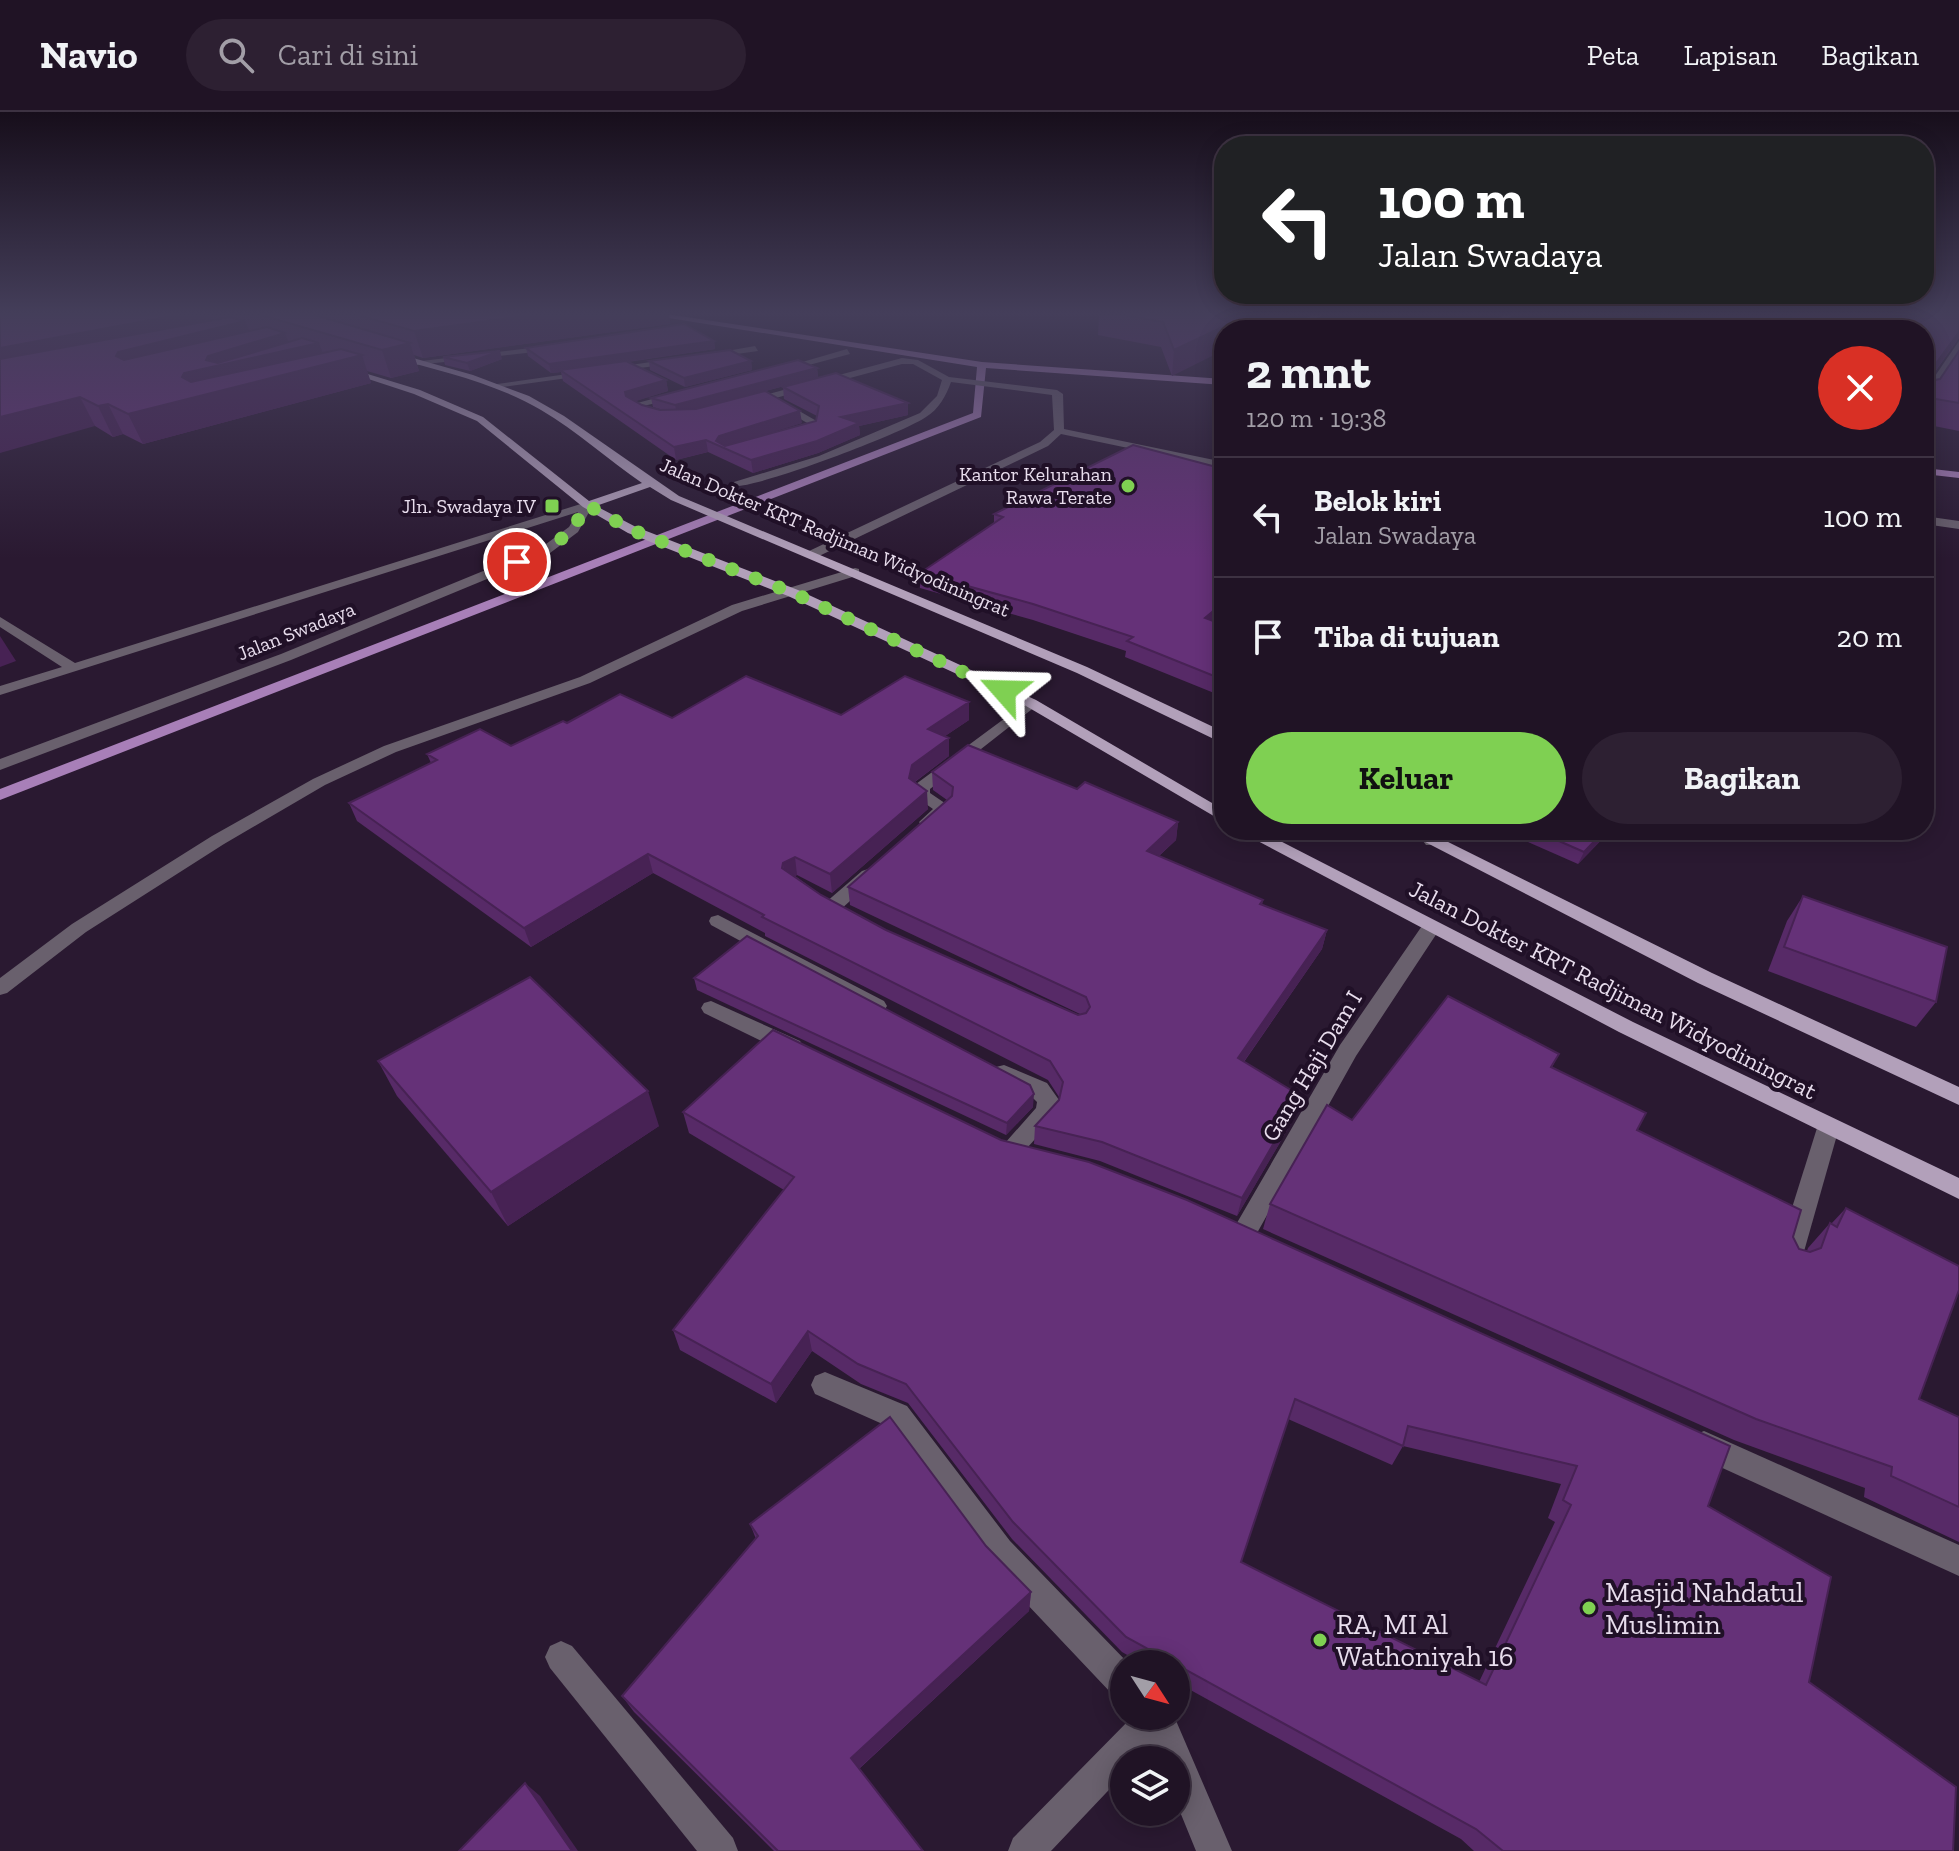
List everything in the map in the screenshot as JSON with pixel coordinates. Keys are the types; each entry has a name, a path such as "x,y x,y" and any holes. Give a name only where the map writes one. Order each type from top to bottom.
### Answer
{"main road":[{"path":"427,396 480,419 587,505 632,530 793,593 1031,703 1214,811"},
{"name":"Jalan Dokter KRT Radjiman Widyodiningrat","path":"517,396 565,421 649,484 694,506 1082,670 1214,733"},
{"path":"587,505 649,484"},
{"name":"Jalan Dokter KRT Radjiman Widyodiningrat","path":"1265,840 1828,1128 1959,1189"},
{"path":"1448,840 1705,978 1959,1097"}],"street":[{"path":"647,411 635,405 672,396"},
{"path":"753,401 771,396"},
{"path":"738,484 823,458 923,415 941,396"},
{"path":"1058,396 1059,431"},
{"path":"768,397 815,423 812,428 779,439"},
{"path":"1059,431 1214,463"},
{"path":"813,554 1044,444 1059,431"},
{"path":"0,691 587,505"},
{"name":"Jalan Swadaya","path":"0,765 286,657 546,550 574,529 587,505"},
{"path":"1934,521 1959,525"},
{"path":"0,988 79,928 218,840 319,782 390,749 585,680 737,608 855,572"},
{"path":"0,621 74,668"},
{"path":"919,830 944,808 921,795 922,787 1031,703"},
{"path":"832,905 886,859"},
{"path":"718,921 900,1019"},
{"name":"Gang Haji Dam I","path":"1271,1248 1231,1229 1431,927"},
{"path":"711,1008 820,1060"},
{"path":"988,1065 1039,1089 1048,1100 1047,1111 1010,1151"},
{"path":"1788,1262 1828,1128"},
{"path":"983,1138 1010,1151 1037,1157"},
{"path":"825,1385 897,1416 999,1552 1110,1667"},
{"path":"1687,1437 1959,1561"},
{"path":"561,1657 720,1851"},
{"path":"1026,1851 1143,1730"},
{"path":"1190,1794 1214,1851"}],"building":[{"path":"0,396 199,396 128,414 108,404 98,406 80,397 0,417"},
{"path":"599,396 626,396 660,410 696,409 745,396 774,396 800,411 719,436 716,441 725,446 816,421 819,406 800,396 892,396 908,403 841,417 859,423 817,441 751,460 706,440 674,447"},
{"path":"658,396 709,396 675,405 651,398"},
{"path":"1934,396 1959,396 1959,403 1934,399"},
{"path":"1133,445 1214,466 1214,610 1205,618 1214,621 1214,676 1127,641 1133,637 1033,604 920,573 1003,517 994,514"},
{"path":"746,676 841,715 905,676 969,702 928,729 949,738 912,765 909,778 927,791 830,874 795,857 783,863 782,868 821,895 886,930 1078,1015 1086,1013 1090,1007 1086,997 848,887 952,796 953,787 932,772 968,745 1077,789 1085,782 1178,822 1147,851 1263,900 1260,904 1327,930 1238,1058 1301,1096 1242,1198 1102,1142 1035,1126 1059,1100 1063,1082 1050,1061 762,917 764,915 648,854 524,928 349,803 437,760 427,754 480,729 511,746 563,721 567,723 620,694 672,718"},
{"path":"1557,840 1595,840 1584,852"},
{"path":"1803,896 1947,947 1936,1002 1784,947"},
{"path":"747,936 1030,1085 1034,1094 1007,1123 694,978"},
{"path":"530,977 648,1091 491,1192 378,1061"},
{"path":"1448,996 1559,1054 1551,1067 1646,1113 1637,1130 1801,1210 1793,1237 1799,1249 1810,1252 1821,1248 1830,1223 1837,1227 1846,1208 1959,1266 1959,1290 1919,1399 1959,1417 1959,1507 1891,1476 1892,1467 1756,1419 1270,1204 1327,1105 1352,1120"},
{"path":"773,1030 1001,1140 1089,1162 1187,1200 1730,1446 1708,1506 1831,1577 1809,1682 1956,1787 1953,1851 1503,1851 1476,1829 1190,1672 1190,1650 1150,1650 1126,1637 1013,1522 906,1384 858,1364 808,1331 771,1384 673,1330 794,1177 683,1112","holes":["1295,1399 1403,1446 1408,1426 1577,1466 1563,1500 1571,1505 1486,1685 1241,1562"]},
{"path":"890,1417 986,1546 1031,1592 851,1758 923,1851 778,1851 622,1696 758,1536 750,1524"},
{"path":"525,1783 572,1851 459,1851"}],"waterway":[{"path":"0,795 978,415 980,396"},
{"path":"1934,472 1959,475"}],"place":[{"name":"Kantor Kelurahan Rawa Terate","path":"1128,486"},
{"name":"Jln. Swadaya IV","path":"552,506"},
{"name":"Masjid Nahdatul Muslimin","path":"1589,1608"},
{"name":"RA, MI Al Wathoniyah 16","path":"1320,1640"}],"route":[{"path":"517,562 546,550 574,529 587,505 632,530 793,593 1004,691"}]}
